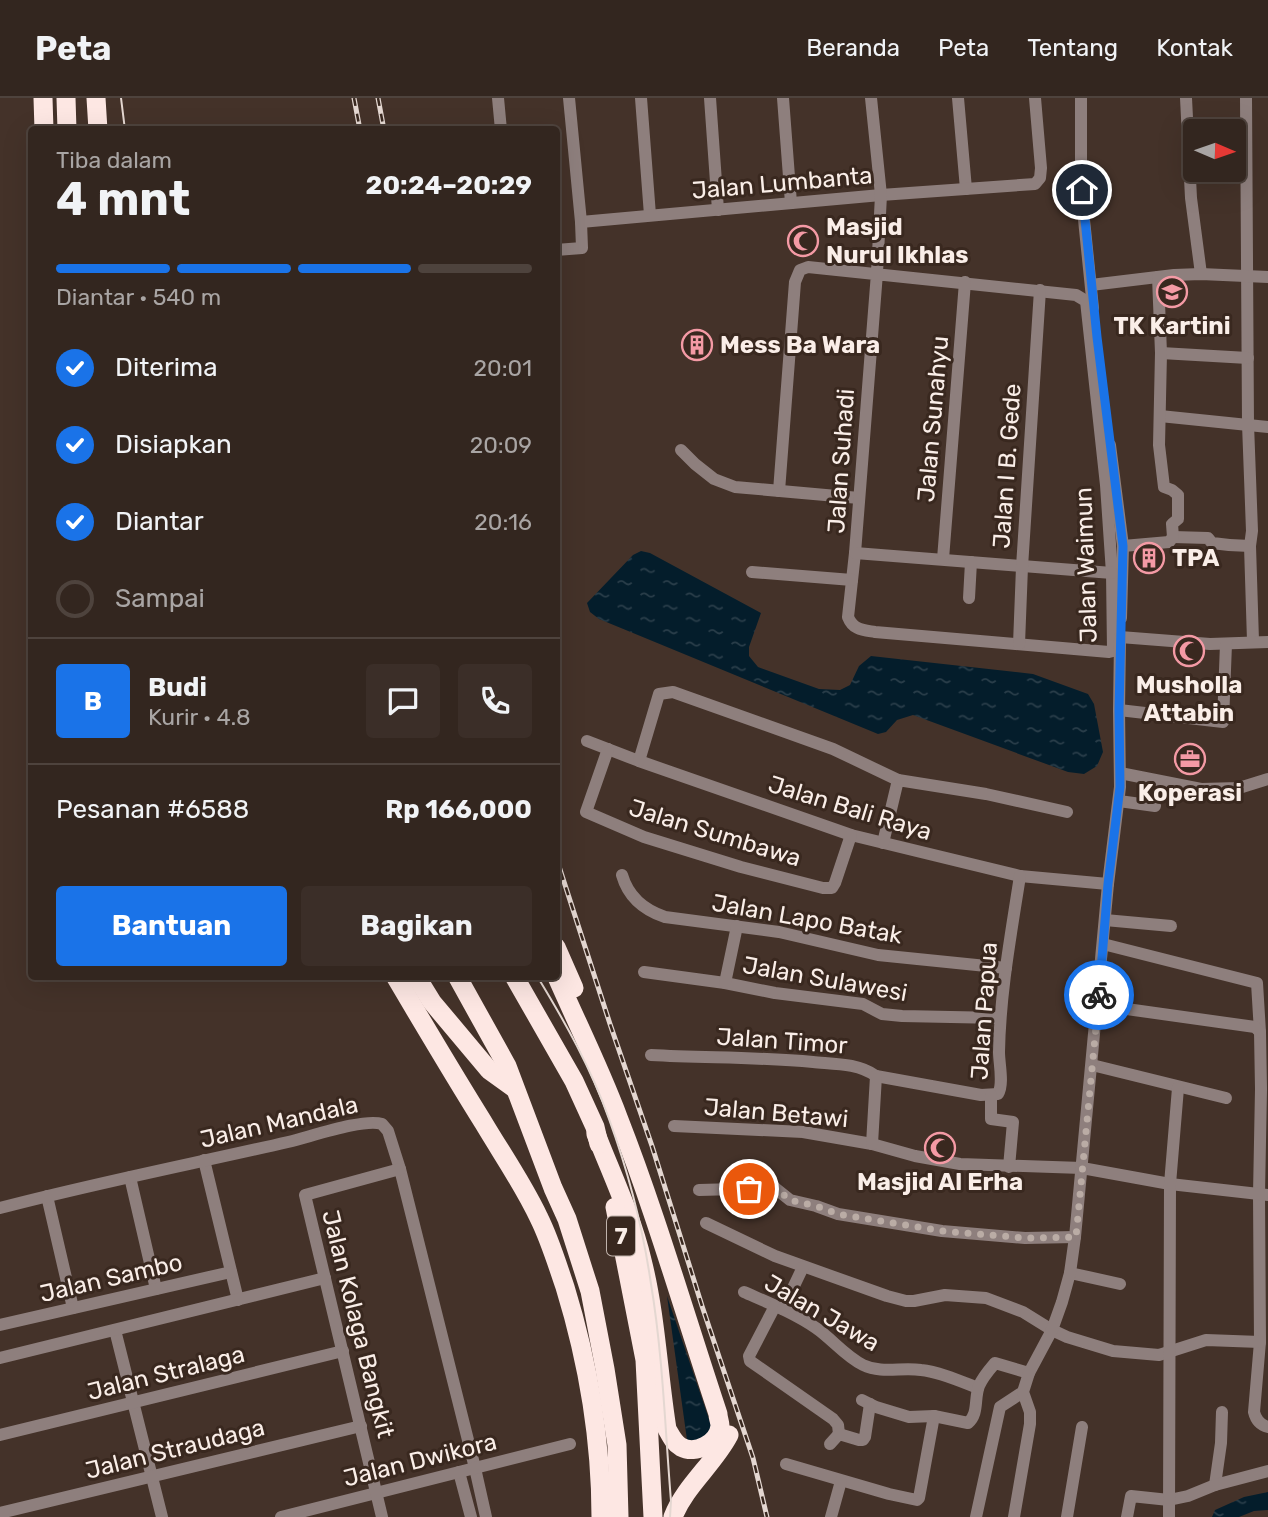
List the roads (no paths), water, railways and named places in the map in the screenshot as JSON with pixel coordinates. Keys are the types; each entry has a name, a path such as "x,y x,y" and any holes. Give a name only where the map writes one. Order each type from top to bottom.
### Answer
{"highway":[{"path":"43,98 44,126"},
{"path":"66,98 67,126"},
{"path":"97,98 98,126"},
{"path":"560,956 615,1078 633,1125 729,1411 731,1424 724,1444 691,1486 673,1517"},
{"path":"398,980 515,1171 541,1221 555,1256 580,1336 587,1369 596,1432 601,1517"},
{"path":"418,980 432,1002 489,1070 514,1088"},
{"name":"7","path":"459,980 507,1066 567,1219 590,1291 606,1369 617,1445 619,1517"},
{"name":"7","path":"516,980 574,1081 596,1134 614,1203 645,1360 653,1517"},
{"path":"558,980 622,1129 718,1415 720,1426 716,1436 708,1445 697,1449 683,1449 673,1441 667,1429 650,1293 642,1259 634,1230 596,1134"}],"street":[{"path":"498,98 501,126"},
{"path":"560,250 582,248 569,98"},
{"path":"641,98 650,215"},
{"path":"710,98 718,210"},
{"path":"783,98 790,203"},
{"name":"Jalan Suhadi","path":"848,617 881,195 871,98"},
{"path":"958,98 966,189"},
{"name":"Jalan Lumbanta","path":"580,222 881,195 1030,185 1038,182 1041,168 1035,98"},
{"path":"1014,1517 1030,1424 1030,1412 1023,1392 1062,1302 1076,1237 1108,884 1119,801 1123,546 1082,190 1081,98"},
{"path":"1186,98 1191,198 1201,274"},
{"path":"1245,98 1253,641"},
{"path":"779,491 795,282 800,270 808,267 1040,290"},
{"path":"1091,285 1158,276 1201,274 1268,277"},
{"path":"1158,276 1161,354 1159,445 1164,487 1178,495 1178,519 1172,524 1173,537"},
{"name":"Jalan Sunahyu","path":"943,559 965,282"},
{"name":"Jalan Waimun","path":"848,617 859,629 1112,652 1112,573 1106,485 1086,301 1072,294 1040,290"},
{"name":"Jalan I B. Gede","path":"1019,645 1040,290"},
{"path":"1161,354 1248,358"},
{"path":"1160,416 1268,427"},
{"path":"681,450 714,479 735,487 859,498"},
{"path":"1123,546 1168,542 1173,537 1208,538 1212,543 1250,546"},
{"path":"855,553 1112,573"},
{"path":"969,598 971,562"},
{"path":"752,572 852,580"},
{"path":"1120,636 1210,644 1268,642"},
{"path":"1119,710 1224,722 1226,644"},
{"path":"639,761 659,694 673,692 833,749 898,780 986,794 1067,812"},
{"name":"Jalan Bali Raya","path":"587,741 851,835 1020,876 1108,884"},
{"name":"Jalan Sumbawa","path":"608,749 586,813 644,837 741,867 832,888 851,835"},
{"path":"1120,773 1201,789 1239,788 1268,779"},
{"path":"883,843 898,780"},
{"path":"1119,801 1155,806"},
{"name":"Jalan Lapo Batak","path":"622,875 640,905 665,917 779,932 878,955 1006,968"},
{"name":"Jalan Papua","path":"1009,1167 1013,1122 991,1119 991,1096 1001,1090 1000,1018 1020,876"},
{"path":"1105,920 1171,926"},
{"path":"725,983 737,926"},
{"path":"1103,944 1257,983 1263,1195 1260,1342 1254,1412 1257,1420 1268,1427"},
{"name":"Jalan Sulawesi","path":"644,972 863,1004 882,1014 1000,1018"},
{"path":"1098,1005 1255,1027 1260,1032"},
{"name":"Jalan Timor","path":"651,1055 778,1058 844,1065 863,1068 876,1076 991,1096"},
{"path":"1092,1065 1226,1098"},
{"path":"872,1144 876,1076"},
{"path":"1169,1517 1170,1184 1178,1088"},
{"name":"Jalan Mandala","path":"0,1208 371,1122 382,1124 386,1127 400,1169 486,1517"},
{"name":"Jalan Betawi","path":"674,1126 803,1132 960,1164 1082,1168 1170,1184 1263,1195"},
{"path":"204,1160 238,1300"},
{"name":"Jalan Kolaga Bangkit","path":"382,1517 305,1195 400,1169"},
{"path":"130,1177 156,1289"},
{"path":"699,1190 775,1188 790,1200 838,1214 942,1231 1025,1238 1076,1237"},
{"path":"47,1196 73,1308"},
{"path":"706,1223 803,1267 887,1296 906,1301 945,1295 986,1297 1023,1312 1052,1330 1082,1343 1113,1352 1149,1355 1170,1352 1206,1340 1260,1342"},
{"path":"803,1267 749,1356 750,1361 833,1419 838,1425 835,1439 863,1440 866,1402 909,1417 934,1416 970,1423 978,1400 978,1388 995,1363 1029,1373"},
{"name":"Jalan Sambo","path":"0,1325 231,1272"},
{"path":"1070,1273 1120,1284"},
{"path":"0,1358 325,1279"},
{"name":"Jalan Jawa","path":"744,1292 779,1307 817,1329 863,1365 880,1371 918,1369 978,1388"},
{"path":"115,1330 162,1517"},
{"name":"Jalan Stralaga","path":"0,1435 343,1351"},
{"path":"976,1517 1000,1407 1023,1392"},
{"path":"1215,1485 1222,1443 1222,1412"},
{"path":"786,1464 889,1494 918,1499 934,1416"},
{"name":"Jalan Straudaga","path":"0,1513 361,1426"},
{"path":"1067,1517 1082,1427"},
{"name":"Jalan Dwikora","path":"281,1517 570,1444"},
{"path":"1127,1517 1131,1496 1169,1500 1268,1471"},
{"path":"460,1472 471,1517"},
{"path":"831,1517 841,1480"}],"water":[{"path":"641,551 650,553 761,613 749,647 749,656 758,667 819,689 840,690 850,685 859,666 871,656 1033,674 1088,694 1094,704 1103,752 1097,766 1084,774 1068,772 913,715 897,720 886,732 878,734 599,619 590,612 587,603 633,555"},
{"path":"667,1296 712,1428 706,1441 687,1440"},
{"path":"1268,1492 1268,1510 1254,1511 1239,1517 1212,1517 1215,1510 1244,1497"}],"tram line":[{"path":"121,98 124,126"},
{"path":"539,980 586,1063 602,1100 634,1200 655,1311 671,1501 670,1517"}],"railway":[{"path":"354,98 359,126"},
{"path":"378,98 383,126"},
{"path":"560,869 753,1458 767,1517"}],"place":[{"name":"Masjid Nurul Ikhlas","path":"803,241"},
{"name":"TK Kartini","path":"1172,292"},
{"name":"Mess Ba Wara","path":"697,345"},
{"name":"TPA","path":"1149,558"},
{"name":"Musholla Attabin","path":"1189,651"},
{"name":"Koperasi","path":"1190,759"},
{"name":"Masjid Al Erha","path":"940,1148"}]}
